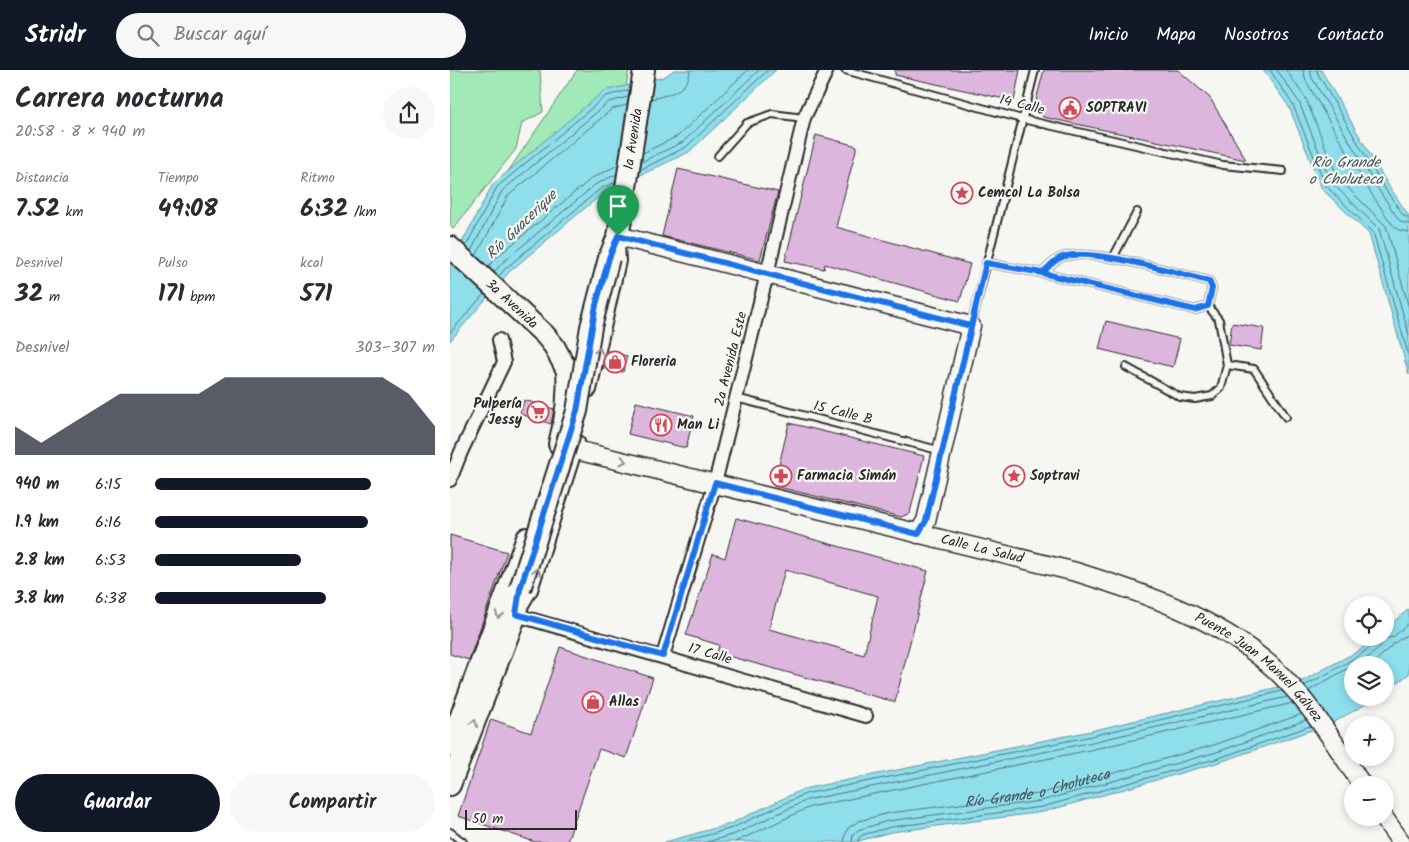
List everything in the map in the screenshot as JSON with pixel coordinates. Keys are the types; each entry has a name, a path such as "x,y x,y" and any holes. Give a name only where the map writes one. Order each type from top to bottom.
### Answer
{"main road":[{"name":"1a Avenida","path":"450,785 516,614 520,589 577,411 591,326 609,258 620,228 644,70"},
{"path":"620,228 768,274 971,326 925,531"},
{"name":"3a Avenida","path":"450,247 554,346 567,367 576,388 569,436 570,443 576,450"},
{"path":"450,745 454,723 536,513 554,461 562,431 568,390 567,367"},
{"name":"Calle La Salud","path":"576,450 925,531 1124,586"},
{"name":"Puente Juan Manuel Gálvez","path":"1124,586 1173,606 1209,624 1246,646 1271,666 1319,722 1356,776"},
{"path":"1389,826 1400,842"}],"street":[{"name":"2a Avenida Este","path":"663,656 715,483 768,274 804,118 827,70"},
{"name":"1a Avenida","path":"516,614 531,590 576,450 620,261 620,228"},
{"path":"450,480 461,452 504,362 499,340"},
{"name":"17 Calle","path":"516,614 866,716"}],"lane":[{"name":"14 Calle","path":"845,70 1022,119 1223,165 1283,170"},
{"path":"971,326 1035,70"},
{"path":"718,156 747,123 772,114 804,118"},
{"path":"1113,258 1137,212"},
{"path":"1042,273 1060,258 1072,256 1113,258 1209,281 1212,288 1208,306"},
{"path":"986,263 1042,273 1195,310 1208,306"},
{"path":"1126,367 1180,397 1194,400 1212,396 1221,388 1227,365 1219,320 1208,306"},
{"path":"1227,365 1254,369 1286,417"},
{"name":"15 Calle B","path":"736,398 943,451"},
{"path":"450,832 463,842"}],"green space":[{"path":"450,70 540,70 543,112 522,123 516,149 453,229 450,225"},
{"path":"577,70 629,70 621,114 496,224 471,226"}],"water":[{"name":"Río Guacerique","path":"674,70 776,70 689,152 603,193 509,272 450,341 450,265 493,184 604,91 664,77"},
{"name":"Rio Grande o Choluteca","path":"1263,70 1321,70 1385,180 1409,216 1409,375 1369,234 1322,189 1289,107"},
{"path":"1409,609 1409,674 1394,685 1394,656 1349,656 1365,646 1394,646 1394,622"},
{"name":"Río Grande o Choluteca","path":"1344,659 1344,706 1363,706 1332,723 1220,762 1043,812 891,832 855,842 665,842 730,824 803,789 1086,732 1300,682"}],"building":[{"path":"895,70 1020,70 1014,101 895,75"},
{"path":"1044,70 1178,70 1210,98 1246,160 1043,117 1035,104"},
{"path":"816,135 857,146 836,227 970,264 960,301 825,264 824,269 785,261"},
{"path":"678,169 778,192 760,260 662,236"},
{"path":"1106,321 1180,339 1173,367 1099,349"},
{"path":"1232,323 1264,328 1261,350 1229,345"},
{"name":"Floreria","path":"607,351 627,356 623,372 603,368"},
{"name":"Pulpería Jessy","path":"524,400 554,409 551,424 520,414"},
{"name":"Man Li","path":"636,402 694,416 686,448 628,434"},
{"path":"789,423 924,456 910,513 901,517 774,486"},
{"path":"736,518 928,571 895,702 717,653 719,645 686,635 713,554 725,558","holes":["785,570 878,596 864,655 769,629"]},
{"path":"450,535 507,552 469,660 450,654"},
{"path":"560,647 653,678 626,758 599,749 567,842 535,842 458,816 491,719 531,733"}],"place":[{"name":"SOPTRAVI","path":"1070,108"},
{"name":"Cemcol La Bolsa","path":"962,193"},
{"name":"Floreria","path":"615,362"},
{"name":"Pulpería Jessy","path":"538,412"},
{"name":"Man Li","path":"661,425"},
{"name":"Farmacia Simán","path":"781,476"},
{"name":"Soptravi","path":"1014,476"},
{"name":"Allas","path":"593,702"}],"route":[{"path":"618,236 603,277 591,326 577,411 520,589 516,614 663,656 715,483 918,534 926,521 986,263 1042,273 1195,310 1208,306 1212,288 1209,281 1113,258 1072,256 1060,258 1042,273 986,263 971,326 618,236"}]}
